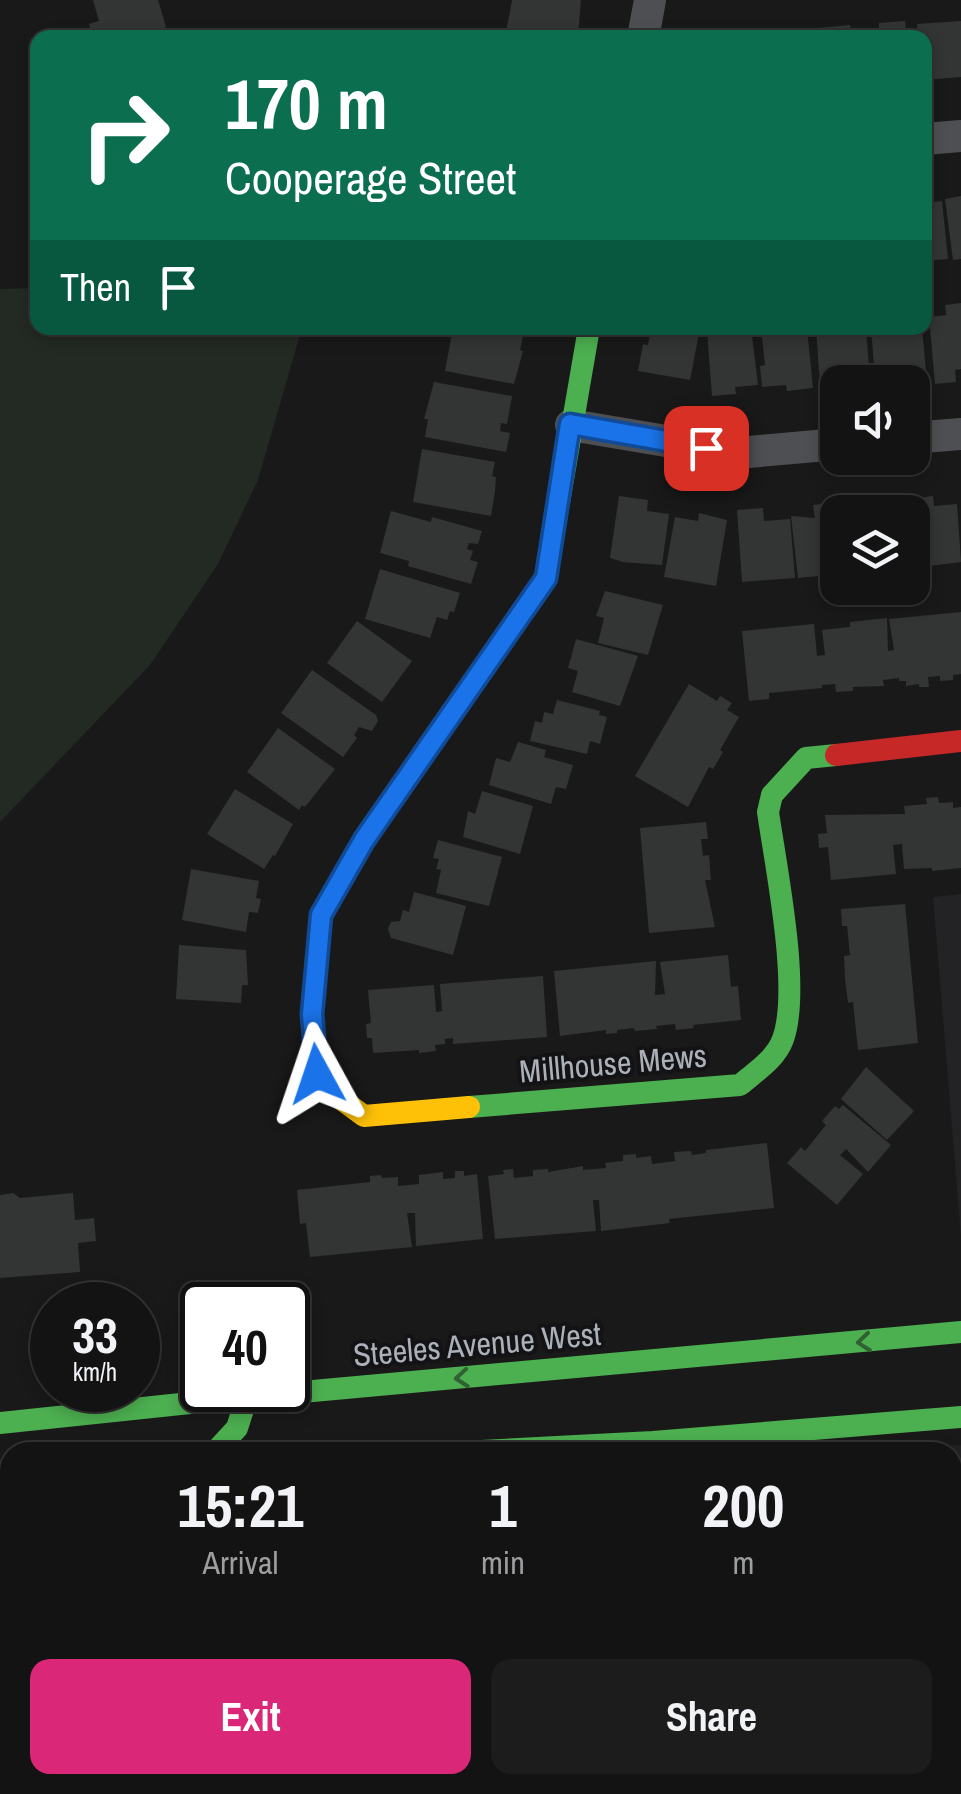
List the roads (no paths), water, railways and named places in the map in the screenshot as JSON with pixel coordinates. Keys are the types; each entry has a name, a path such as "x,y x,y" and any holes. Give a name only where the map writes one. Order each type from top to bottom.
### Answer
{"street":[{"path":"645,30 650,0"},
{"path":"932,138 961,136"},
{"path":"588,335 570,424 737,453 820,446"},
{"name":"Millhouse Mews","path":"570,424 546,578 364,840 321,915 312,1014 317,1074 341,1099 364,1116 740,1085 770,1060 783,1040 788,1012 768,812 772,795 806,758 961,742"},
{"path":"930,437 961,434"},
{"name":"Steeles Avenue West","path":"310,1391 961,1332"},
{"name":"Steeles Avenue West","path":"0,1424 180,1404"},
{"path":"228,1442 244,1412"},
{"path":"654,1442 961,1416"}]}
